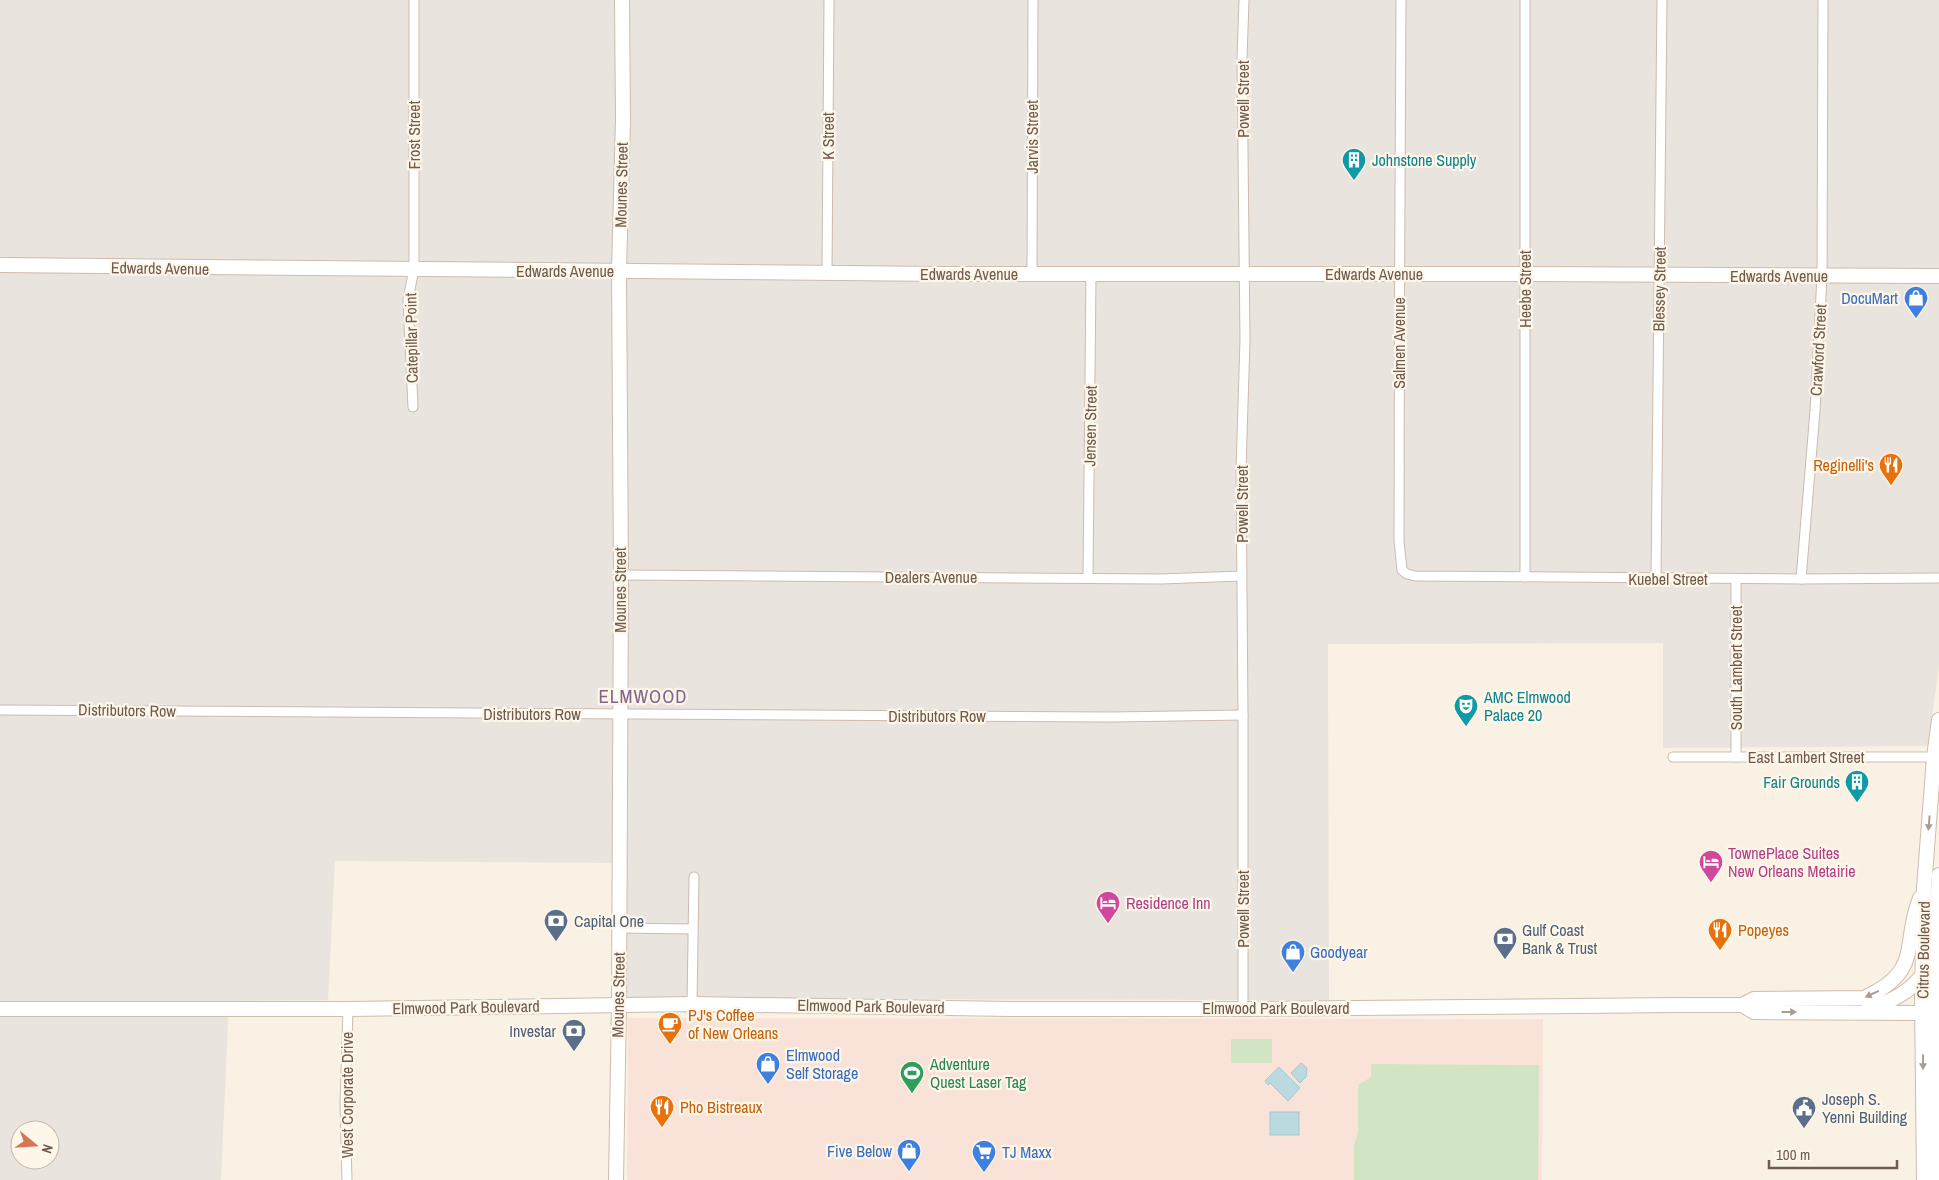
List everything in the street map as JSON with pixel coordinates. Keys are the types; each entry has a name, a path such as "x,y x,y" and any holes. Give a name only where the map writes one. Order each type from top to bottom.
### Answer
{"street":[{"name":"Frost Street","path":"414,0 414,269"},
{"name":"Mounes Street","path":"616,1180 619,1005 621,576 619,271 623,120 622,0"},
{"name":"K Street","path":"828,273 829,0"},
{"name":"Jarvis Street","path":"1032,274 1033,0"},
{"name":"Powell Street","path":"1243,1009 1241,469 1245,340 1242,58 1244,0"},
{"name":"Salmen Avenue","path":"1401,0 1399,541 1402,566"},
{"name":"Heebe Street","path":"1525,0 1526,577"},
{"name":"Blessey Street","path":"1656,579 1662,0"},
{"name":"Crawford Street","path":"1801,579 1815,411 1822,276 1823,0"},
{"name":"Edwards Avenue","path":"0,266 828,273 1939,276"},
{"name":"Catepillar Point","path":"413,408 408,299 414,269"},
{"name":"Jensen Street","path":"1088,578 1091,274"},
{"name":"Kuebel Street","path":"1402,566 1402,570 1407,574 1415,576 1656,579 1939,578"},
{"name":"Dealers Avenue","path":"621,576 1161,579 1242,576"},
{"name":"South Lambert Street","path":"1736,579 1736,757"},
{"name":"Distributors Row","path":"0,710 1112,717 1243,715"},
{"name":"Citrus Boulevard","path":"1924,1180 1924,888 1939,720"},
{"name":"East Lambert Street","path":"1673,757 1937,757"},
{"path":"1926,856 1930,878 1930,914 1936,920"},
{"name":"Citrus Boulevard","path":"1935,1180 1934,985 1939,875"},
{"path":"692,1004 694,877"},
{"path":"1899,974 1906,961 1914,912 1924,888"},
{"path":"619,928 692,929"},
{"name":"Elmwood Park Boulevard","path":"1852,1012 1885,1004 1902,996 1928,968 1935,941"},
{"path":"1899,974 1915,972 1931,979 1934,985"},
{"name":"Elmwood Park Boulevard","path":"0,1009 348,1009 692,1004 1010,1009 1742,1005 1754,998 1864,998 1893,982 1899,974"},
{"name":"Elmwood Park Boulevard","path":"1742,1005 1754,1012 1923,1014"},
{"name":"West Corporate Drive","path":"347,1180 345,1104 348,1009"},
{"path":"1905,1013 1915,1020 1923,1037"}],"shaded area":[{"path":"0,0 1939,0 1939,666 1928,746 1663,748 1663,643 1328,644 1329,1000 627,999 627,863 335,861 328,1000 229,1001 221,1180 0,1180"},
{"path":"628,1018 1543,1019 1542,1180 627,1180"}],"green space":[{"path":"1231,1039 1272,1039 1272,1063 1231,1063"},
{"path":"1371,1064 1539,1065 1538,1180 1354,1180 1354,1146 1358,1132 1358,1085 1371,1077"}],"water":[{"path":"1301,1063 1307,1068 1306,1077 1300,1083 1291,1073"},
{"path":"1279,1067 1300,1088 1288,1101 1270,1083 1268,1085 1265,1081"},
{"path":"1270,1112 1299,1112 1299,1135 1270,1135"}],"place":[{"name":"Johnstone Supply","path":"1354,181"},
{"name":"DocuMart","path":"1916,319"},
{"name":"Reginelli's","path":"1891,486"},
{"name":"AMC Elmwood Palace 20","path":"1466,727"},
{"name":"Fair Grounds","path":"1857,803"},
{"name":"TownePlace Suites New Orleans Metairie","path":"1711,883"},
{"name":"Residence Inn","path":"1108,924"},
{"name":"Capital One","path":"556,942"},
{"name":"Popeyes","path":"1720,951"},
{"name":"Gulf Coast Bank & Trust","path":"1505,960"},
{"name":"Goodyear","path":"1293,973"},
{"name":"PJ's Coffee of New Orleans","path":"670,1045"},
{"name":"Investar","path":"574,1052"},
{"name":"Elmwood Self Storage","path":"768,1085"},
{"name":"Adventure Quest Laser Tag","path":"912,1094"},
{"name":"Pho Bistreaux","path":"662,1128"},
{"name":"Joseph S. Yenni Building","path":"1804,1129"},
{"name":"Five Below","path":"909,1172"},
{"name":"TJ Maxx","path":"984,1173"}],"district":[{"name":"ELMWOOD","path":"643,696"}]}
